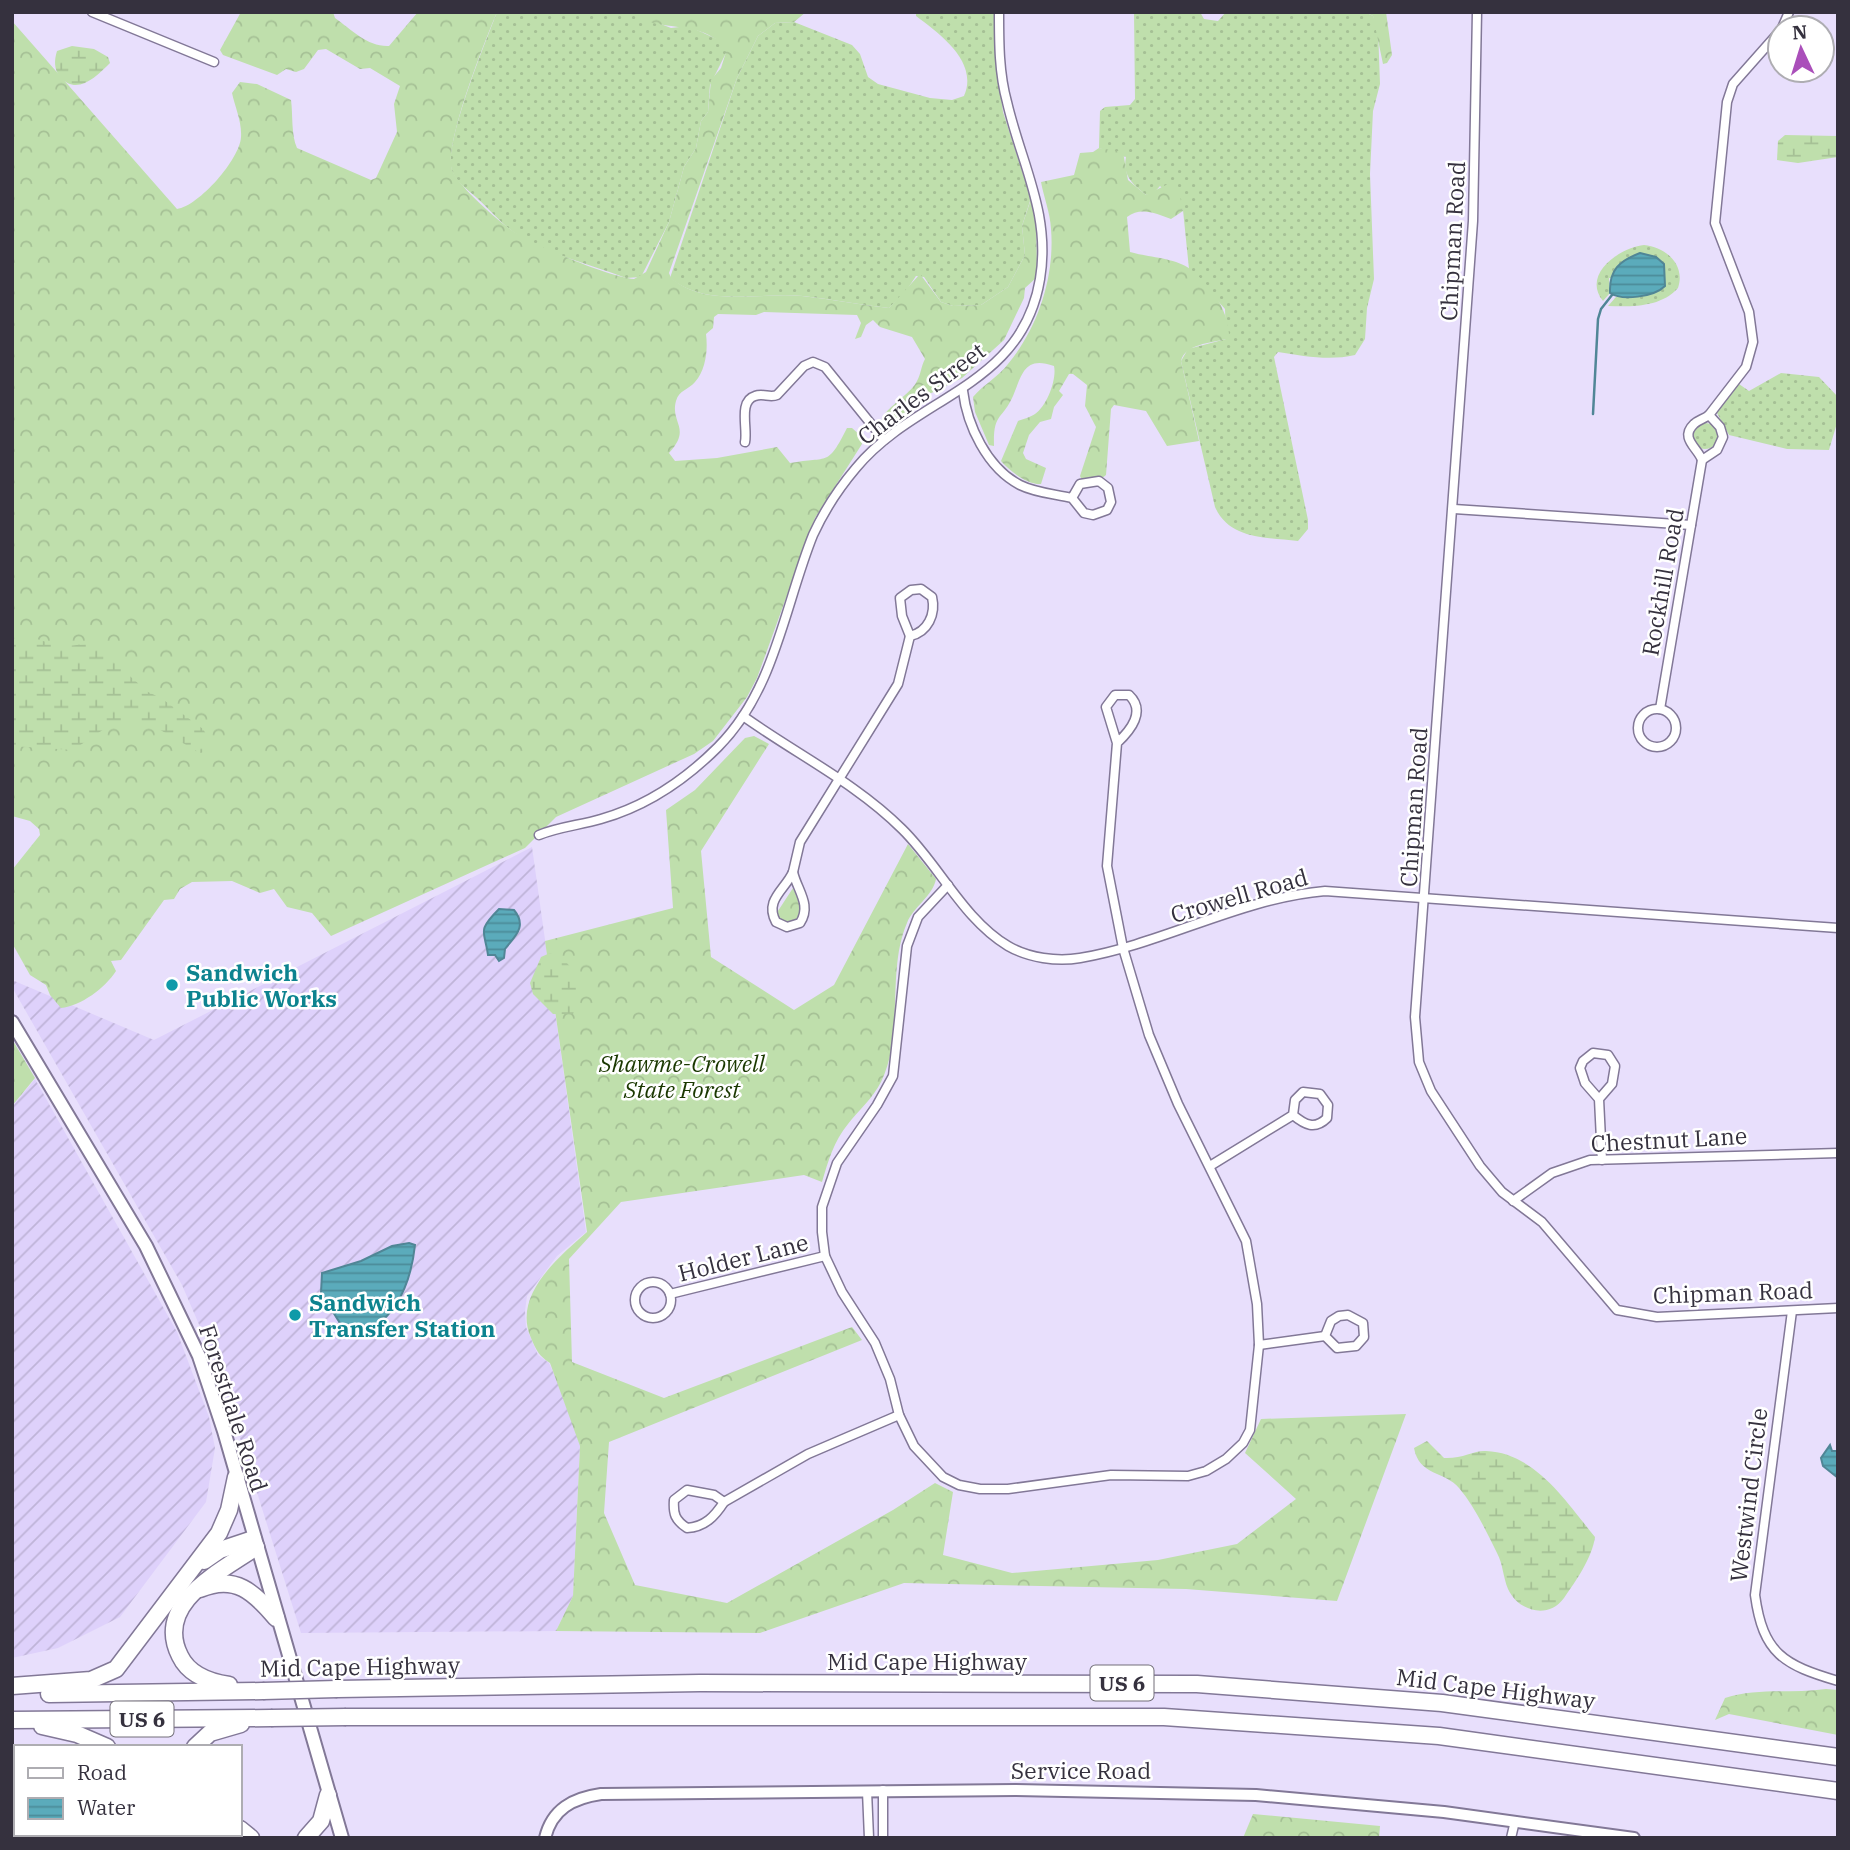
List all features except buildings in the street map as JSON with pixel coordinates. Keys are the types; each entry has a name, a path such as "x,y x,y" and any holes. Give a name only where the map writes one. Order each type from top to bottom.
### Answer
{"highway":[{"path":"12,1686 81,1682 109,1674 128,1656 223,1526 236,1477"},
{"path":"189,1574 212,1554 255,1543"},
{"path":"255,1543 215,1574 184,1603 175,1625 176,1645 184,1663 206,1680 264,1691"},
{"path":"194,1592 216,1584 237,1584 253,1592 276,1618"},
{"name":"Mid Cape Highway","path":"12,1695 700,1683 1197,1684 1442,1703 1838,1757"},
{"path":"197,1745 203,1737 217,1730 271,1717"},
{"name":"US 6","path":"12,1721 271,1717 1164,1717 1439,1736 1838,1791"},
{"path":"12,1721 77,1734 102,1745"},
{"path":"306,1838 321,1821 328,1795"}],"main road":[{"name":"Forestdale Road","path":"12,1022 114,1191 178,1307 199,1356 342,1838"}],"street":[{"path":"92,12 214,62"},
{"name":"Charles Street","path":"539,835 601,819 645,803 697,767 728,736 743,716 771,663 819,524 840,488 884,440 963,391 987,371 1016,340 1034,300 1043,251 1038,202 1001,75 999,12"},
{"name":"Chipman Road","path":"1478,12 1475,182 1454,509 1415,1017 1419,1062 1431,1091 1480,1166 1513,1201 1542,1223 1617,1310 1657,1317 1838,1308"},
{"path":"1702,460 1689,442 1689,432 1694,424 1709,415 1746,367 1753,342 1749,312 1715,223 1727,102 1733,84 1766,46"},
{"path":"745,442 747,426 744,410 748,401 756,395 777,395 804,366 813,362 825,367 884,440"},
{"path":"963,391 974,430 996,466 1021,485 1072,498 1084,513 1093,515 1107,510 1111,502 1108,488 1099,481 1080,484 1072,498"},
{"name":"Rockhill Road","path":"1660,709 1702,460 1717,450 1723,437 1720,428 1709,415"},
{"path":"1454,509 1691,525"},
{"path":"793,873 804,900 805,914 800,923 787,927 776,922 772,907 776,896 793,873 800,842 898,684 910,636 902,616 900,598 911,590 921,589 932,597 933,615 920,632 910,636"},
{"path":"948,885 912,927 907,946 893,1076 877,1105 844,1150 828,1181 822,1207 825,1256 842,1292 875,1343 890,1379 900,1415 914,1446 928,1464 943,1476 969,1488 1008,1489 1111,1475 1188,1476 1206,1471 1226,1459 1243,1443 1250,1430 1259,1345 1257,1304 1246,1241 1178,1104 1149,1035 1123,948 1107,866 1117,743 1106,707 1108,700 1115,695 1129,695 1135,701 1137,713 1127,734 1117,743"},
{"path":"1660,709 1671,716 1675,731 1667,744 1657,747 1643,741 1638,728 1645,713 1660,709"},
{"name":"Crowell Road","path":"743,716 841,779 900,827 986,930 1025,954 1058,960 1123,948 1306,893 1426,897 1838,928"},
{"path":"1599,1099 1612,1084 1615,1066 1608,1055 1593,1053 1583,1061 1581,1074 1599,1099 1602,1160"},
{"path":"1303,1092 1320,1094 1328,1105 1327,1118 1315,1126 1293,1115 1295,1100 1303,1092"},
{"path":"1210,1166 1293,1115"},
{"name":"Chestnut Lane","path":"1513,1201 1552,1173 1579,1163 1602,1160 1838,1153"},
{"name":"Holder Lane","path":"670,1294 825,1256"},
{"name":"Holder Lane","path":"647,1283 658,1283 670,1294 670,1307 656,1318 644,1316 636,1306 636,1295 647,1283"},
{"name":"Westwind Circle","path":"1793,1311 1755,1595 1759,1623 1777,1655 1807,1672 1838,1681"},
{"path":"1339,1316 1355,1317 1365,1329 1362,1342 1347,1350 1330,1344 1325,1336 1331,1321 1339,1316"},
{"path":"1259,1345 1325,1336"},
{"path":"724,1502 714,1495 687,1490 674,1500 674,1517 687,1528 695,1527 714,1517 724,1502 808,1454 900,1415"},
{"path":"883,1790 883,1838"},
{"name":"Service Road","path":"545,1838 555,1816 566,1804 601,1794 883,1790 1256,1795 1515,1821 1634,1838"},
{"path":"867,1791 869,1838"},
{"path":"1511,1838 1515,1821"}],"shaded area":[{"path":"532,847 586,1232 557,1256 527,1296 525,1311 526,1327 538,1355 549,1363 571,1411 580,1444 573,1596 556,1631 301,1633 219,1371 182,1285 12,987 12,980 154,1040"},
{"path":"35,1079 177,1332 209,1417 215,1448 206,1502 120,1617 58,1648 12,1658 12,1107"}],"green space":[{"path":"241,12 333,12 335,18 360,37 374,44 389,46 418,12 497,12 475,68 454,138 451,157 455,176 470,194 509,229 574,260 608,273 634,279 646,272 669,222 684,167 696,148 701,121 708,112 711,80 721,68 727,49 704,33 655,23 630,12 806,12 794,22 775,23 758,36 737,78 669,273 671,278 700,293 717,296 802,296 889,308 920,274 941,302 953,306 981,305 1008,287 1025,255 1022,226 1030,202 1029,193 1036,207 1036,278 1025,288 1024,298 1004,340 962,378 913,402 902,417 890,421 885,420 884,415 914,385 925,359 912,337 880,327 873,320 866,325 861,337 855,339 861,323 857,315 764,312 756,315 718,314 714,317 713,328 706,334 702,371 695,382 677,397 675,409 680,431 676,444 669,453 675,461 717,458 777,447 790,463 820,459 831,454 847,428 852,428 861,436 862,444 815,518 757,678 747,697 713,741 694,754 556,817 525,848 331,936 312,913 287,907 274,889 260,893 232,881 192,882 180,889 174,899 164,900 121,960 111,961 116,971 106,984 84,1000 61,1008 50,995 46,985 30,975 12,943 12,870 40,835 39,829 30,821 12,816 12,21 177,209 207,191 234,157 241,131 232,93 240,82 257,84 291,100 297,148 371,180 376,178 397,132 394,104 400,86 370,68 360,69 326,49 318,50 304,69 296,72 286,69 277,75 223,55 220,50"},
{"path":"497,12 630,12 671,28 688,26 719,40 728,49 710,85 708,112 701,121 696,148 684,167 669,222 641,277 626,278 525,239 503,224 454,175 451,158 459,117"},
{"path":"916,12 995,12 995,53 1003,112 1030,201 1022,226 1025,255 1008,287 981,305 953,306 941,302 924,277 916,276 889,308 803,296 717,296 700,293 670,278 737,78 758,36 775,23 794,22 852,45 860,54 868,77 878,84 930,98 952,100 964,96 967,84 962,60 946,40 916,16"},
{"path":"1134,12 1200,12 1204,19 1218,21 1226,12 1365,12 1373,16 1378,29 1380,84 1373,111 1370,174 1374,279 1367,308 1365,339 1355,355 1345,357 1326,358 1278,352 1274,357 1308,520 1308,529 1298,541 1250,535 1239,531 1222,518 1215,507 1181,361 1188,349 1226,339 1225,309 1189,269 1183,210 1160,186 1153,194 1146,195 1127,174 1126,157 1099,148 1100,111 1105,107 1130,105 1135,99"},
{"path":"1365,12 1386,12 1392,55 1387,63 1383,64 1373,16"},
{"path":"72,46 94,49 108,57 110,63 99,74 80,85 66,82 57,71 55,58 57,51"},
{"path":"1785,135 1838,136 1838,157 1798,163 1777,160 1778,141"},
{"path":"1099,148 1123,152 1128,180 1146,195 1168,184 1179,191 1183,211 1171,219 1143,211 1127,217 1130,252 1169,260 1190,269 1217,298 1228,324 1229,334 1226,339 1193,348 1183,355 1181,361 1199,441 1167,446 1146,411 1114,405 1111,409 1106,475 1101,479 1082,480 1080,476 1096,427 1085,406 1087,385 1069,374 1059,391 1063,395 1054,407 1051,419 1040,422 1029,435 1023,453 1026,459 1046,468 1041,484 1036,484 1019,477 1001,461 1018,421 1035,414 1047,399 1054,378 1054,366 1036,363 1030,365 1022,374 995,427 994,446 989,445 975,412 973,397 1004,369 1019,350 1042,301 1052,247 1041,182 1074,175 1080,153 1093,152"},
{"path":"1644,245 1659,249 1672,258 1679,271 1678,288 1655,302 1637,306 1608,306 1616,297 1659,291 1665,286 1609,278 1610,293 1603,301 1598,291 1600,272 1615,256"},
{"path":"1781,373 1819,377 1838,397 1837,423 1829,450 1787,449 1729,435 1717,413 1718,407 1739,384 1749,391"},
{"path":"1705,423 1714,427 1718,436 1714,445 1705,449 1696,445 1692,436 1696,427"},
{"path":"12,639 37,639 61,647 92,643 148,692 161,698 203,729 209,739 209,751 200,753 150,724 134,722 110,725 73,750 12,746"},
{"name":"Shawme-Crowell State Forest","path":"754,736 769,744 701,851 711,957 794,1010 834,985 908,844 936,879 931,891 910,917 901,942 897,962 892,1043 881,1082 839,1137 822,1182 804,1175 621,1202 569,1259 572,1362 664,1398 852,1327 862,1340 609,1442 604,1513 635,1585 727,1603 893,1510 935,1483 953,1492 943,1555 1012,1573 1158,1560 1237,1544 1296,1499 1245,1453 1261,1419 1406,1414 1337,1601 1186,1589 904,1583 760,1633 556,1631 573,1596 580,1446 550,1363 538,1352 531,1338 527,1322 528,1307 541,1278 587,1232 545,941 673,908 666,810 695,790 745,738"},
{"path":"793,888 800,904 800,913 797,921 786,923 776,914"},
{"path":"550,953 566,962 572,969 577,986 573,1014 553,1014 533,994 530,983 541,957"},
{"path":"12,1039 35,1078 12,1106"},
{"path":"1427,1441 1444,1458 1486,1451 1520,1460 1549,1482 1595,1537 1583,1569 1557,1605 1542,1611 1534,1610 1513,1597 1506,1584 1499,1557 1470,1503 1459,1488 1421,1464 1417,1457 1414,1448"},
{"path":"1838,1690 1838,1735 1729,1714 1715,1720 1725,1698 1750,1693"},
{"path":"1253,1814 1380,1826 1379,1838 1243,1838"}],"water":[{"path":"1640,253 1656,257 1664,264 1665,286 1638,297 1622,297 1610,293 1611,278 1617,267 1626,259"},
{"path":"499,909 514,910 520,927 505,949 504,958 499,961 495,955 488,955 484,932 487,923"},
{"path":"409,1243 415,1245 413,1260 396,1304 387,1316 375,1325 361,1330 345,1331 321,1293 322,1273 361,1261 392,1246"},
{"path":"1830,1445 1832,1451 1838,1451 1838,1478 1823,1466 1821,1458"}],"waterway":[{"path":"1593,414 1598,319 1601,309 1612,295"}],"place":[{"name":"Sandwich Public Works","path":"172,985"},
{"name":"Sandwich Transfer Station","path":"295,1315"}]}
